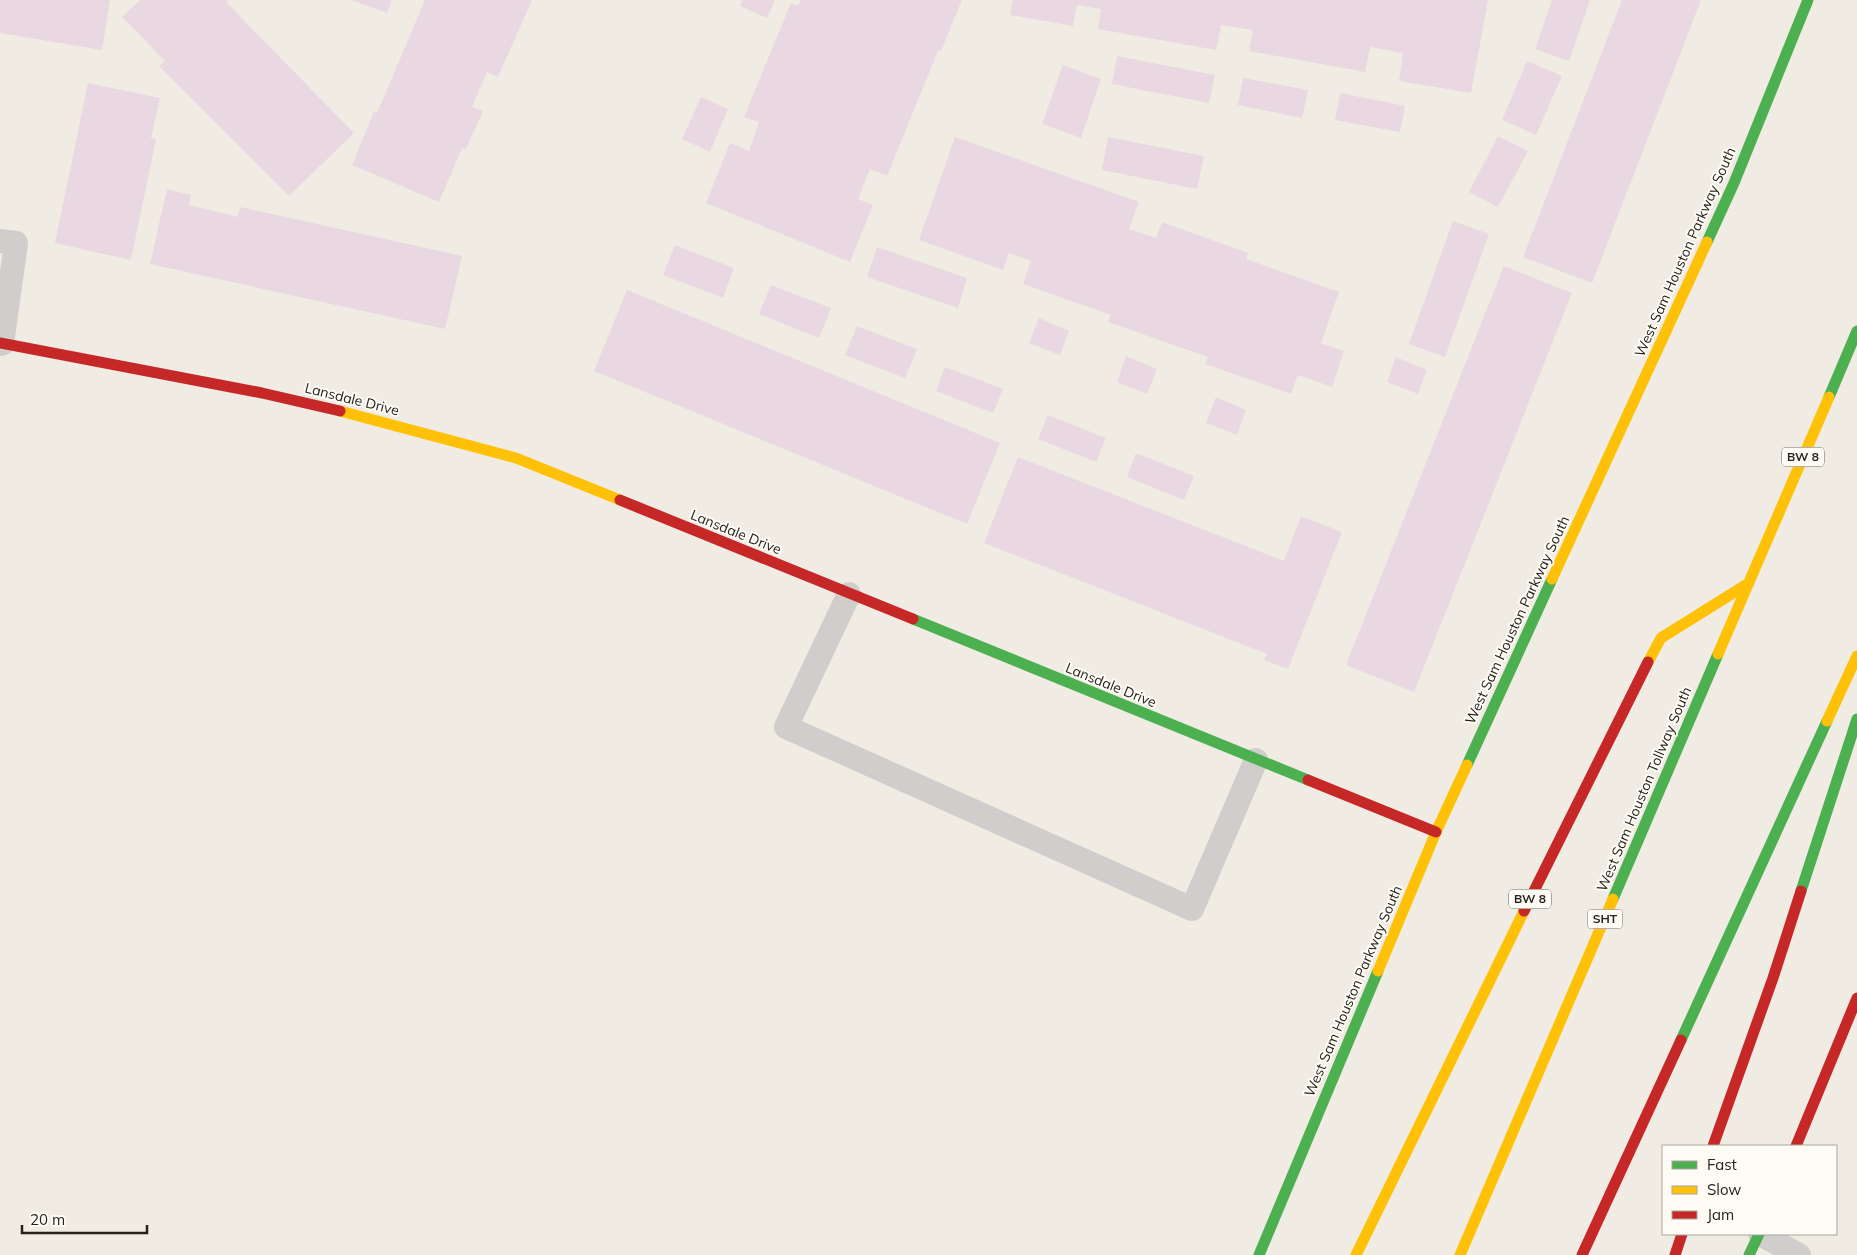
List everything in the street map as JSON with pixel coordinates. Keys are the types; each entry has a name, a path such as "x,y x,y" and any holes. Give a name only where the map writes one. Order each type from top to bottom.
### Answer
{"main road":[{"name":"West Sam Houston Parkway South","path":"1259,1255 1436,832 1734,183 1808,0"},
{"name":"BW 8","path":"1356,1255 1398,1166 1661,638 1749,583 1857,331"},
{"name":"Lansdale Drive","path":"1,344 262,393 351,413 516,458 1436,832"},
{"name":"West Sam Houston Tollway South","path":"1460,1255 1749,583"},
{"path":"1582,1255 1857,656"},
{"path":"1714,1145 1773,978 1857,719"},
{"path":"1796,1145 1857,998"},
{"path":"1675,1255 1682,1235"},
{"path":"1749,1255 1759,1235"}],"lane":[{"path":"0,241 16,243 1,344"},
{"path":"849,594 786,727 1192,909 1256,760"},
{"path":"1762,1235 1800,1255"}],"building":[{"path":"0,0 110,0 102,50 0,33"},
{"path":"140,0 228,0 226,2 354,133 289,196 159,66 165,61 122,17"},
{"path":"351,0 392,0 387,13"},
{"path":"425,0 532,0 498,77 487,72 472,107 483,111 466,149 462,148 439,202 352,165 374,112 377,113"},
{"path":"742,0 775,0 767,18 740,6"},
{"path":"801,0 962,0 941,51 938,51 887,176 870,169 858,199 873,205 850,262 706,203 730,143 749,151 759,122 744,117 791,3 798,6"},
{"path":"1013,0 1488,0 1471,93 1399,81 1403,53 1370,47 1365,72 1249,51 1253,30 1221,25 1216,50 1098,29 1101,9 1077,5 1073,26 1010,15"},
{"path":"1552,0 1590,0 1569,61 1535,49"},
{"path":"1622,0 1701,0 1592,283 1523,257"},
{"path":"1117,56 1215,75 1209,103 1112,84"},
{"path":"1527,61 1562,76 1536,135 1502,120"},
{"path":"1063,65 1101,79 1081,138 1042,124"},
{"path":"1243,78 1308,90 1302,118 1238,105"},
{"path":"88,83 160,98 151,138 156,139 131,260 55,243"},
{"path":"1340,93 1405,106 1400,132 1335,120"},
{"path":"701,97 728,109 710,152 682,139"},
{"path":"1498,136 1528,151 1498,207 1469,192"},
{"path":"955,137 1139,202 1129,229 1156,238 1162,222 1248,253 1246,259 1339,292 1321,343 1344,351 1332,387 1298,375 1291,394 1205,364 1208,357 1108,322 1111,315 1023,284 1031,261 1009,253 1003,270 919,240"},
{"path":"1108,137 1204,156 1197,189 1102,170"},
{"path":"167,189 191,195 189,205 238,217 240,207 462,256 445,329 150,264"},
{"path":"1453,221 1489,234 1445,357 1409,344"},
{"path":"675,245 734,268 723,298 663,275"},
{"path":"877,247 967,278 958,308 867,277"},
{"path":"1504,266 1572,293 1414,692 1346,665"},
{"path":"771,285 831,308 819,338 759,314"},
{"path":"627,290 1000,443 967,524 594,371"},
{"path":"1039,318 1069,331 1060,355 1029,343"},
{"path":"857,326 917,349 905,378 845,355"},
{"path":"1126,356 1157,369 1147,394 1117,382"},
{"path":"1396,357 1427,370 1418,394 1387,382"},
{"path":"945,367 1003,389 993,413 936,391"},
{"path":"1216,397 1246,410 1237,435 1206,423"},
{"path":"1048,415 1106,438 1096,462 1038,439"},
{"path":"1136,453 1194,476 1184,500 1127,477"},
{"path":"1018,457 1284,561 1301,516 1342,532 1288,669 1264,660 1267,654 984,543"}],"traffic: fast":[{"path":"1707,242 1734,183 1808,0"},
{"path":"1829,397 1857,331"},
{"path":"1467,765 1552,579"},
{"path":"913,619 1308,780"},
{"path":"1613,899 1718,654"},
{"path":"1801,891 1857,719"},
{"path":"1681,1040 1827,721"},
{"path":"1259,1255 1378,971"},
{"path":"1749,1255 1759,1235"}],"traffic: slow":[{"path":"1552,579 1707,242"},
{"path":"1718,654 1829,397"},
{"path":"340,411 516,458 620,500"},
{"path":"1648,662 1661,638 1749,583"},
{"path":"1827,721 1857,656"},
{"path":"1378,971 1436,832 1467,765"},
{"path":"1460,1255 1613,899"},
{"path":"1356,1255 1524,911"}],"traffic: jam":[{"path":"0,343 262,393 340,411"},
{"path":"620,500 913,619"},
{"path":"1524,911 1648,662"},
{"path":"1308,780 1436,832"},
{"path":"1713,1145 1773,978 1801,891"},
{"path":"1796,1145 1857,998"},
{"path":"1582,1255 1681,1040"},
{"path":"1675,1255 1682,1235"}]}
